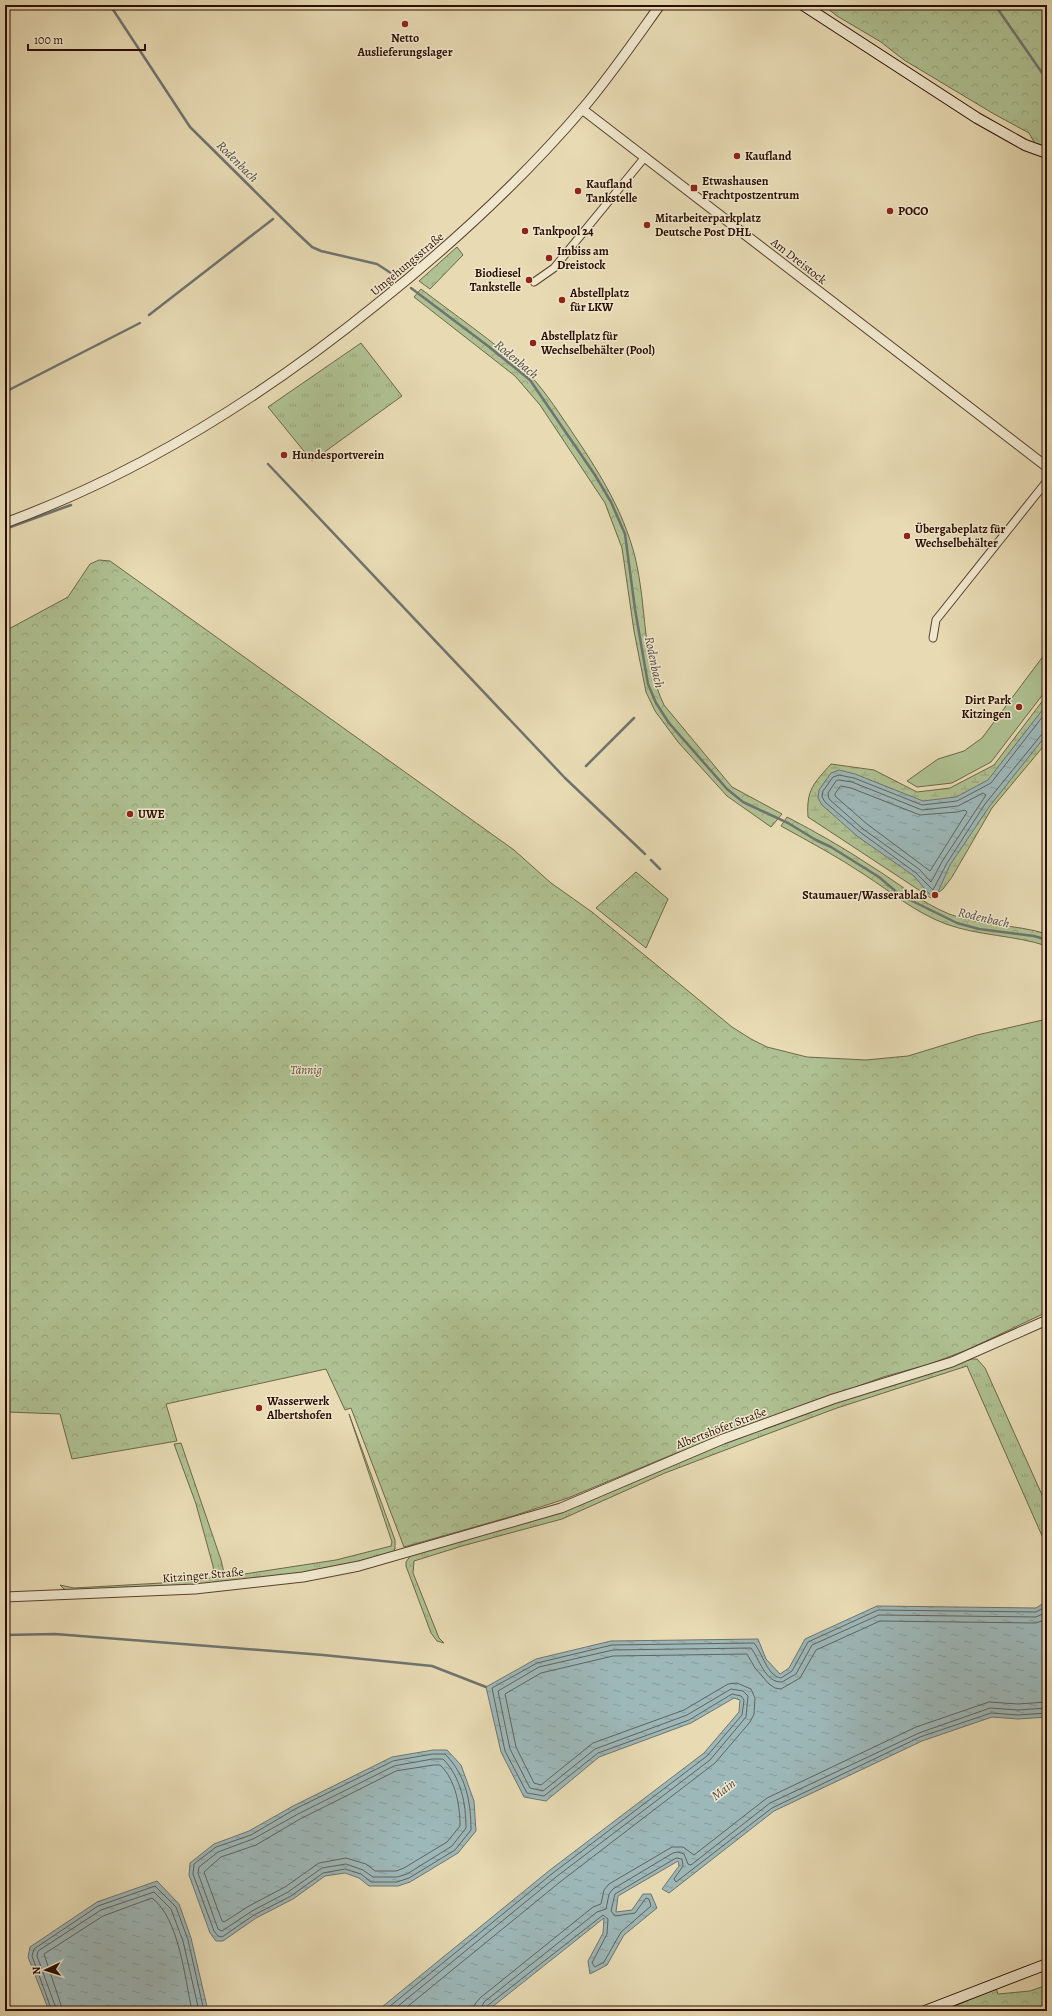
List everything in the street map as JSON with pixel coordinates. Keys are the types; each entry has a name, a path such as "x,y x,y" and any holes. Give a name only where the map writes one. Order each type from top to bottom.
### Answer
{"main road":[{"path":"803,5 977,118 1025,145 1047,154"},
{"path":"925,2011 1047,1964"}],"street":[{"path":"582,109 608,78 660,5"},
{"name":"Am Dreistock","path":"582,109 1047,467"},
{"name":"Umgehungsstraße","path":"5,523 123,472 162,451 226,414 322,348 445,249 541,153 582,109"},
{"path":"534,282 554,268 645,157"},
{"path":"933,638 936,620 1047,481"},
{"name":"Albertshöfer Straße","path":"401,1555 561,1508 723,1439 833,1399 952,1362 1047,1320"},
{"name":"Kitzinger Straße","path":"5,1598 229,1586 303,1577 359,1566 401,1555"}],"green space":[{"path":"823,5 1047,5 1047,165 1029,133 994,114 904,60 881,42 837,16"},
{"path":"457,247 463,255 430,289 419,281"},
{"path":"421,289 522,367 548,396 580,444 608,490 624,522 630,539 642,594 648,651 657,687 664,705 732,787 782,814 771,827 727,796 678,742 655,711 646,692 634,631 622,548 605,503 540,405 515,376 414,297"},
{"path":"361,343 402,396 312,461 268,407"},
{"name":"Tännig","path":"99,560 110,561 514,850 551,883 592,912 732,1027 767,1047 807,1057 866,1060 908,1056 977,1035 1047,1019 1047,1312 967,1350 930,1364 883,1377 669,1456 568,1498 513,1516 404,1547 351,1408 345,1410 326,1369 166,1404 177,1441 72,1459 60,1414 7,1412 5,1408 5,631 68,597 90,564"},
{"name":"Dirt Park Kitzingen","path":"1047,651 1047,689 991,762 952,783 917,787 907,781 938,759 964,751 982,738"},
{"path":"1047,695 1047,742 992,808 952,877 943,889 931,898 808,817 808,800 812,788 831,764 874,770 917,792 950,788 994,765"},
{"path":"787,817 819,834 881,872 918,898 938,909 973,921 1023,928 1047,934 1047,946 1035,942 958,928 924,914 845,862 781,826"},
{"path":"636,872 668,899 646,948 596,908"},
{"path":"972,1359 977,1359 985,1368 1047,1506 1047,1547 967,1366 837,1408 770,1433 665,1473 562,1519 462,1546 414,1561 413,1573 439,1638 444,1643 437,1641 431,1633 406,1566 406,1562 411,1555 464,1540 796,1415"},
{"path":"349,1414 395,1540 395,1549 391,1553 297,1574 200,1586 70,1591 64,1589 60,1585 74,1588 197,1581 210,1578 214,1574 196,1504 174,1444 181,1443 221,1560 225,1577 336,1560 391,1546 392,1542"},
{"path":"1047,1985 1047,2011 944,2011 996,1988 998,1994 1030,1991"}],"water":[{"path":"1047,704 1047,734 989,807 950,865 938,892 931,896 914,876 857,836 822,805 818,798 819,790 831,773 839,770 855,774 923,801 956,797 988,780"},
{"name":"Main","path":"1047,1601 1047,1717 1018,1719 992,1717 922,1741 774,1811 669,1893 662,1889 679,1866 678,1861 618,1896 616,1912 632,1910 643,1894 651,1894 657,1908 624,1935 607,1965 590,1974 588,1961 603,1933 604,1918 487,2011 377,2011 550,1870 704,1753 739,1712 740,1700 734,1698 691,1723 599,1757 546,1801 524,1797 501,1752 486,1687 536,1659 611,1641 758,1639 766,1659 780,1674 789,1668 805,1639 877,1606 1036,1608"},
{"path":"433,1750 447,1750 461,1765 474,1801 476,1831 458,1853 410,1882 398,1886 369,1886 359,1878 345,1873 325,1876 293,1899 256,1918 223,1941 216,1941 210,1933 189,1875 190,1863 214,1844 249,1831 293,1806 392,1757"},
{"path":"157,1881 179,1904 191,1938 208,2011 49,2011 28,1957 30,1947 97,1902"}],"waterway":[{"name":"Rodenbach","path":"110,5 190,127 295,231 312,247 321,251 377,264 397,277"},
{"path":"995,5 1047,80"},
{"path":"149,315 273,219"},
{"name":"Rodenbach","path":"411,288 488,346 530,380 595,475 611,502 625,534 635,609 648,684 656,703 669,723 727,789 743,802 788,823 831,847 879,877 900,895 957,923 979,929 1034,936 1047,940"},
{"path":"5,392 140,323"},
{"path":"268,464 565,778 645,854"},
{"path":"5,529 71,505"},
{"path":"586,766 634,718"},
{"path":"651,860 660,869"},
{"path":"5,1635 55,1634 323,1655 432,1666 486,1687"}],"place":[{"name":"Netto Auslieferungslager","path":"405,24"},
{"name":"Kaufland","path":"737,156"},
{"name":"Etwashausen Frachtpostzentrum","path":"694,188"},
{"name":"Kaufland Tankstelle","path":"578,191"},
{"name":"POCO","path":"890,211"},
{"name":"Mitarbeiterparkplatz Deutsche Post DHL","path":"647,225"},
{"name":"Tankpool 24","path":"525,231"},
{"name":"Imbiss am Dreistock","path":"549,258"},
{"name":"Biodiesel Tankstelle","path":"529,280"},
{"name":"Abstellplatz für LKW","path":"562,300"},
{"name":"Abstellplatz für Wechselbehälter (Pool)","path":"533,343"},
{"name":"Hundesportverein","path":"284,455"},
{"name":"Übergabeplatz für Wechselbehälter","path":"907,536"},
{"name":"Dirt Park Kitzingen","path":"1019,707"},
{"name":"UWE","path":"130,814"},
{"name":"Staumauer/Wasserablaß","path":"935,895"},
{"name":"Wasserwerk Albertshofen","path":"259,1408"}]}
